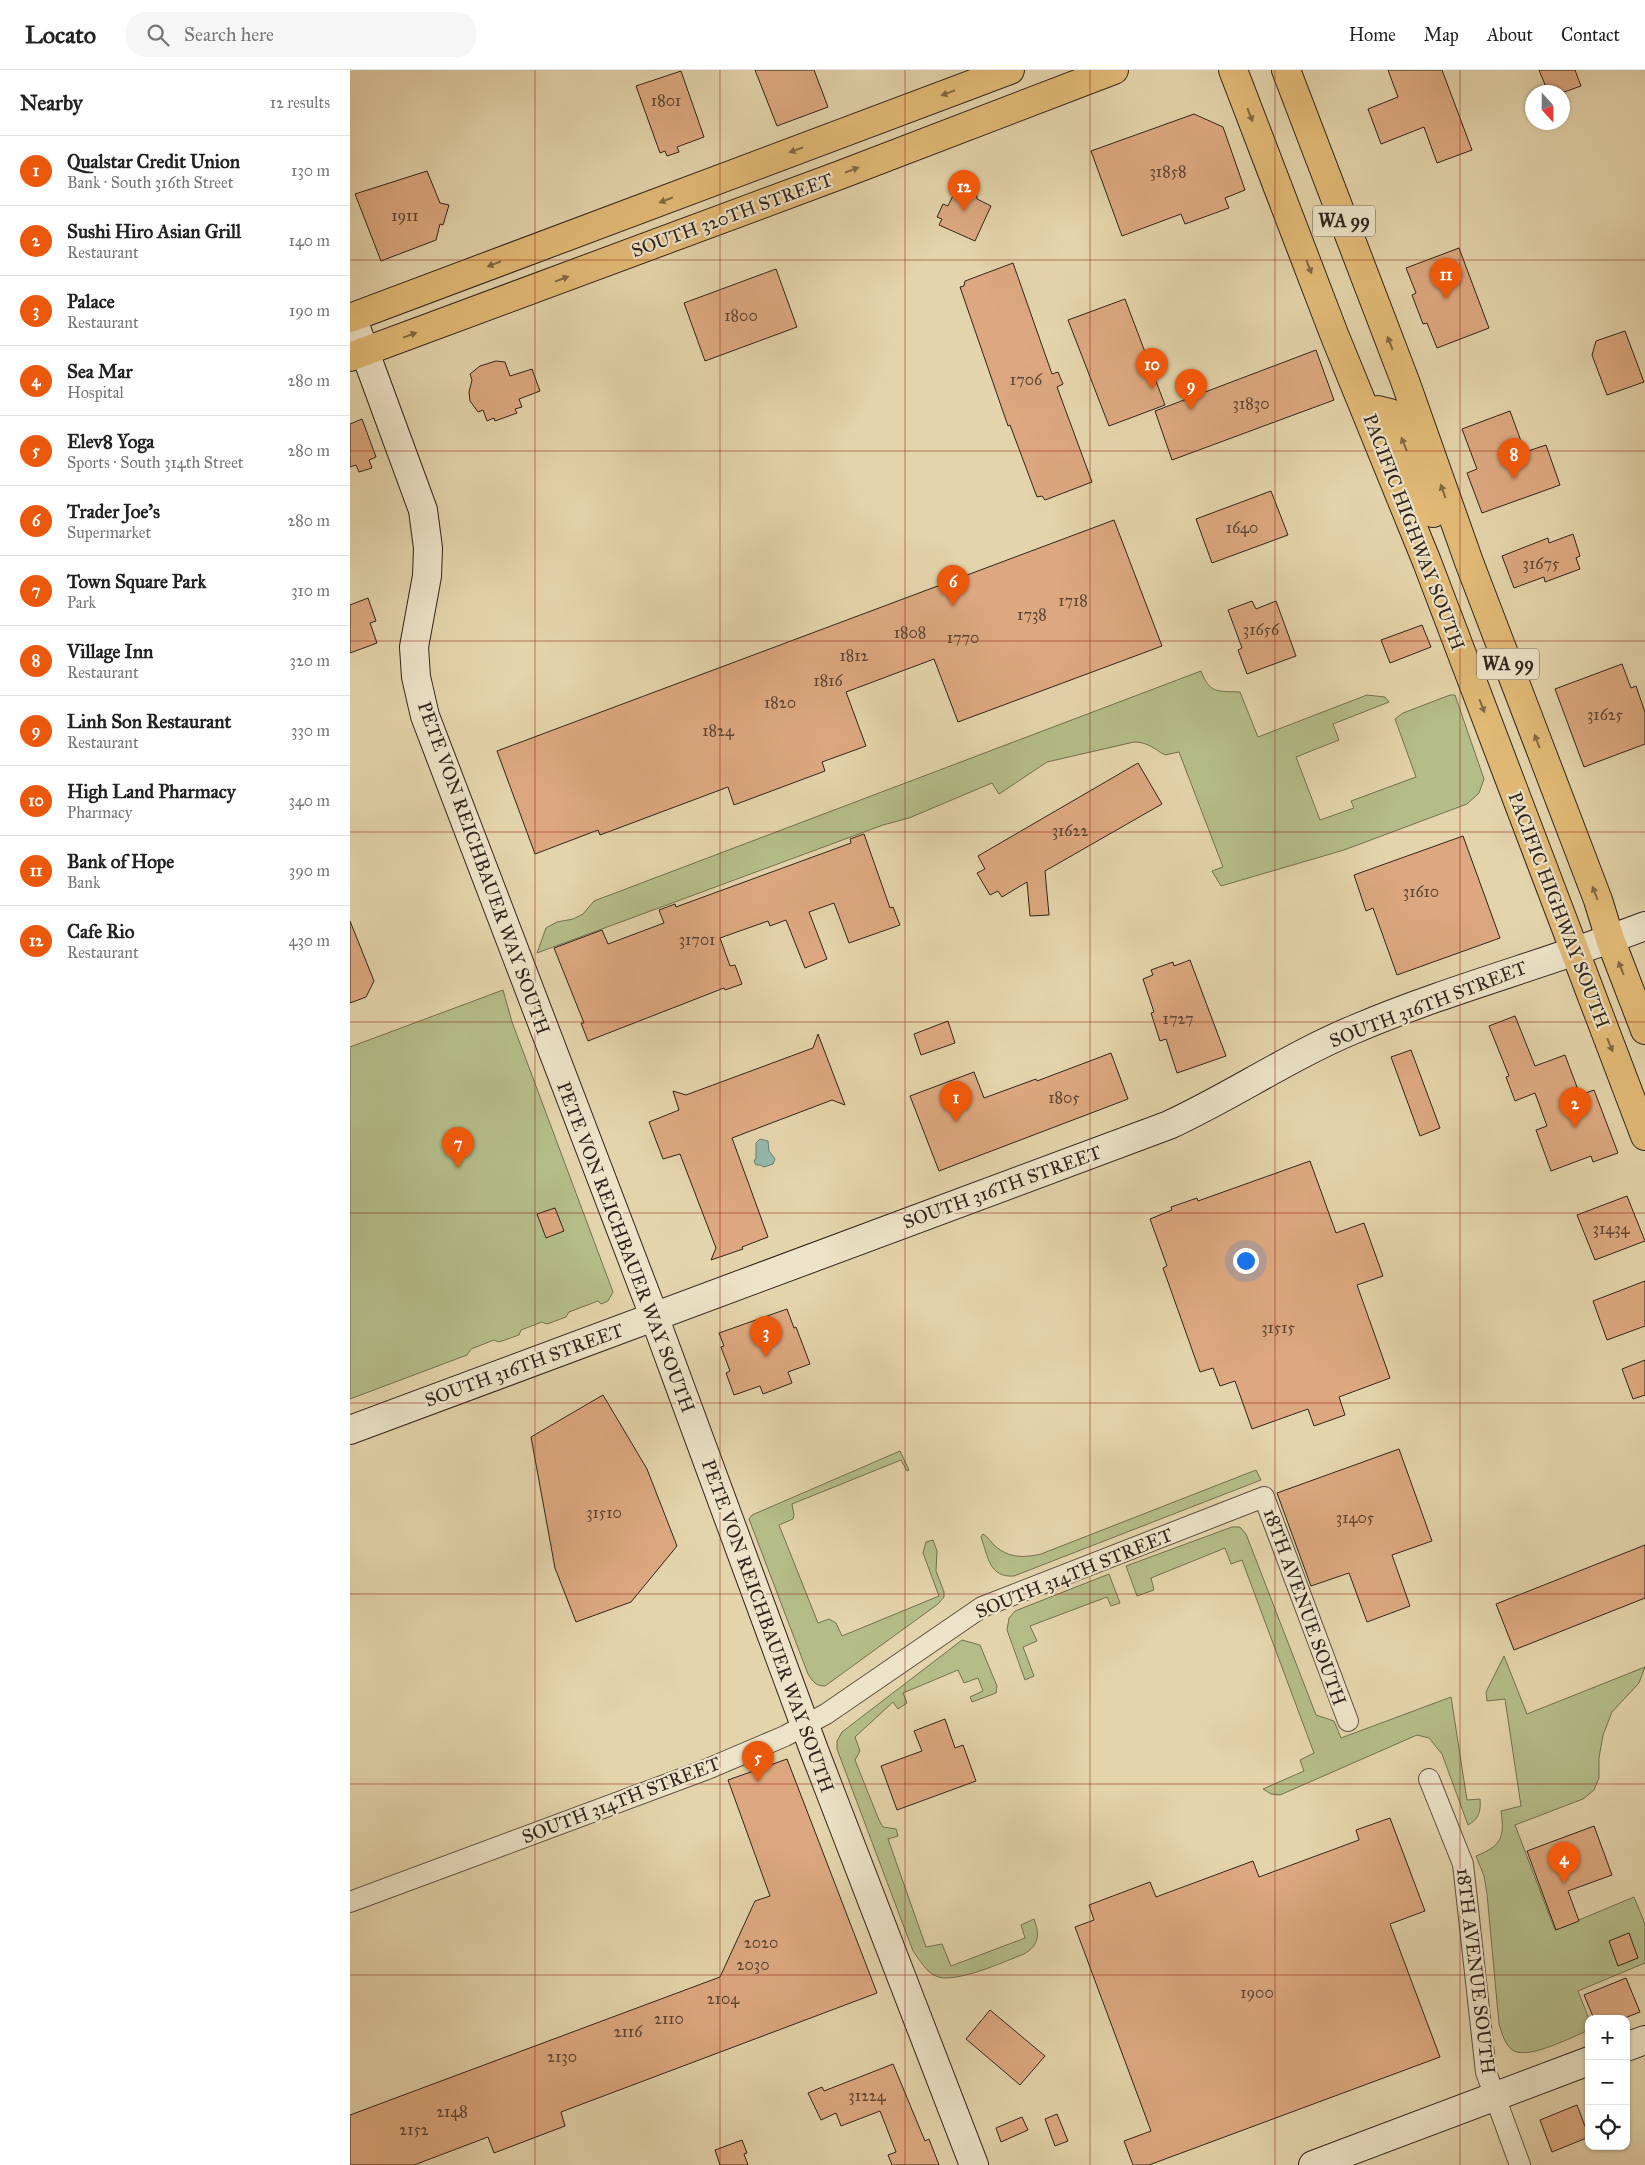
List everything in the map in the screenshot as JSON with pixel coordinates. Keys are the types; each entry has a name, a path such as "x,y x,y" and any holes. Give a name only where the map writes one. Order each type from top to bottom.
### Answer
{"main road":[{"name":"SOUTH 320TH STREET","path":"351,318 1010,70"},
{"name":"SOUTH 320TH STREET","path":"357,355 840,175 1114,70"},
{"name":"PACIFIC HIGHWAY SOUTH","path":"1233,70 1334,334 1368,413 1427,562 1645,1136"},
{"name":"PACIFIC HIGHWAY SOUTH","path":"1286,70 1404,381 1482,596 1598,900 1610,940 1645,1030"},
{"path":"638,250 677,214 752,187 756,182 753,166"},
{"path":"1368,413 1384,410 1390,413 1438,526 1482,596"}],"street":[{"name":"PETE VON REICHBAUER WAY SOUTH","path":"351,318 357,355 403,454 423,510 428,576 414,647 416,677 422,704 522,973 654,1316 806,1727 974,2165"},
{"name":"SOUTH 316TH STREET","path":"350,1430 1169,1125 1201,1110 1287,1062 1352,1030 1645,926"},
{"name":"18TH AVENUE SOUTH","path":"1232,1511 1264,1497 1348,1721"},
{"name":"SOUTH 314TH STREET","path":"350,1902 705,1770 806,1727 982,1606 1232,1511"},
{"name":"18TH AVENUE SOUTH","path":"1429,1779 1463,1864 1486,2072 1520,2165"},
{"path":"1630,2046 1645,2040"},
{"path":"1313,2165 1585,2063"}],"green space":[{"path":"1201,671 1208,684 1215,690 1240,692 1258,737 1367,695 1385,697 1389,702 1333,724 1339,740 1296,757 1320,820 1354,808 1351,801 1416,777 1395,719 1403,713 1450,695 1455,695 1484,779 1479,793 1467,804 1344,850 1221,886 1212,871 1223,867 1179,752 1165,755 1147,745 1134,742 1047,762 999,794 992,783 909,818 883,825 537,953 546,928 557,922 573,919 583,914 594,901"},
{"path":"503,990 512,1022 613,1292 608,1301 601,1304 598,1301 569,1312 566,1317 547,1324 542,1322 521,1330 519,1335 499,1342 494,1340 471,1349 467,1355 350,1399 350,1047"},
{"path":"900,1451 909,1470 907,1471 901,1460 792,1504 793,1519 779,1525 818,1623 829,1619 836,1623 842,1636 939,1596 923,1553 926,1542 933,1540 937,1551 936,1571 944,1592 944,1597 938,1604 825,1686 819,1685 808,1674 749,1519 752,1515"},
{"path":"1256,1470 1261,1480 1014,1576 1006,1576 994,1570 981,1537 983,1534 1000,1550 1011,1555 1028,1556 1041,1554"},
{"path":"1232,1527 1240,1527 1246,1534 1316,1715 1334,1721 1341,1738 1451,1697 1467,1800 1480,1799 1478,1814 1472,1823 1468,1825 1442,1754 1429,1738 1417,1735 1280,1795 1271,1794 1263,1789 1304,1771 1300,1760 1314,1753 1242,1560 1231,1564 1225,1548 1151,1578 1154,1590 1137,1596 1126,1566"},
{"path":"1109,1574 1120,1603 1111,1606 1107,1597 1030,1626 1037,1641 1023,1647 1034,1676 1025,1680 1007,1630 1009,1618 1015,1611"},
{"path":"962,1640 980,1645 997,1686 996,1693 972,1702 970,1697 983,1691 978,1678 964,1683 958,1670 903,1693 907,1703 898,1709 893,1702 855,1737 860,1751 855,1760 879,1820 883,1827 896,1829 898,1836 888,1839 926,1947 942,1944 951,1966 1025,1938 1021,1925 1034,1919 1037,1939 1029,1951 980,1971 944,1978 929,1972 913,1951 837,1749 837,1741 842,1732"},
{"path":"1504,1656 1527,1714 1645,1667 1639,1683 1612,1712 1603,1735 1599,1758 1599,1778 1594,1790 1583,1799 1515,1825 1555,1930 1634,1897 1645,1924 1645,1963 1578,1991 1587,2015 1585,2015 1585,2032 1540,2050 1521,2053 1514,2051 1508,2046 1499,2024 1487,1894 1484,1876 1476,1856 1491,1849 1499,1840 1502,1828 1501,1811 1521,1806 1505,1699 1487,1701 1486,1692"}],"water":[{"path":"760,1139 768,1141 769,1151 775,1159 773,1164 764,1167 756,1165 754,1161 756,1158 756,1143"}],"building":[{"path":"755,70 814,70 828,107 777,126"},
{"path":"1388,70 1442,70 1472,150 1437,163 1424,127 1381,144 1368,109 1398,97"},
{"path":"1539,70 1575,70 1581,86 1570,90 1570,85 1545,85"},
{"path":"681,71 704,137 677,147 679,152 667,156 665,151 660,153 636,86"},
{"path":"1194,114 1223,127 1245,190 1225,198 1229,208 1185,224 1181,214 1122,236 1091,151"},
{"path":"427,171 440,203 449,205 443,225 440,224 436,240 381,261 355,194"},
{"path":"975,178 977,199 991,206 975,241 939,225 942,219 937,217 943,204 948,206 959,183"},
{"path":"1459,248 1489,328 1437,348 1427,323 1423,324 1412,295 1416,293 1406,268"},
{"path":"1013,263 1052,374 1058,372 1063,384 1057,387 1092,482 1045,500 1042,496 1037,497 1010,425 1008,426 960,287 964,286 965,281"},
{"path":"776,269 797,327 705,361 684,303"},
{"path":"1125,299 1165,405 1109,426 1068,320"},
{"path":"1625,331 1644,382 1607,395 1592,355 1596,341"},
{"path":"1316,350 1334,400 1172,460 1155,411"},
{"path":"496,361 505,362 510,376 532,369 540,391 519,399 522,407 515,409 517,413 495,421 494,418 487,421 483,410 478,412 470,401 469,392 472,380 470,374 480,366"},
{"path":"1510,411 1525,452 1546,445 1560,485 1482,513 1467,473 1477,469 1462,429"},
{"path":"362,419 376,457 369,460 372,468 359,472 356,465 350,467 350,424"},
{"path":"1271,491 1288,535 1212,563 1196,519"},
{"path":"1114,520 1162,646 958,722 934,659 846,692 866,746 822,762 825,771 734,805 728,787 600,835 598,830 535,854 497,751"},
{"path":"1573,534 1580,556 1576,558 1580,569 1545,582 1544,577 1514,588 1502,556 1548,538 1549,543"},
{"path":"368,598 376,621 370,623 377,643 350,653 350,605"},
{"path":"1252,601 1256,609 1276,601 1296,656 1247,674 1238,650 1242,648 1228,610"},
{"path":"1422,625 1431,647 1390,663 1381,640"},
{"path":"1622,664 1631,688 1636,686 1645,712 1645,744 1584,767 1555,689"},
{"path":"1138,763 1162,804 1045,871 1049,915 1030,916 1027,882 1002,897 998,891 990,895 977,873 985,869 978,856"},
{"path":"864,834 890,908 893,907 900,925 849,943 834,903 809,912 827,959 805,968 786,920 770,926 768,921 720,938 730,966 735,965 742,984 725,990 724,988 588,1041 581,1023 584,1023 554,948 602,930 608,944 664,923 659,910 675,904 676,907 851,843 850,839"},
{"path":"1463,836 1500,938 1397,975 1373,908 1366,911 1354,875"},
{"path":"350,921 374,981 366,997 350,1003"},
{"path":"1190,960 1226,1056 1177,1073 1166,1039 1160,1041 1151,1013 1154,1012 1143,979 1153,975 1151,970 1173,962 1174,966"},
{"path":"1515,1016 1535,1066 1565,1055 1580,1095 1594,1090 1618,1153 1593,1162 1591,1156 1551,1171 1536,1130 1547,1126 1535,1093 1515,1101 1506,1077 1509,1076 1489,1026"},
{"path":"948,1021 955,1043 921,1055 914,1034"},
{"path":"818,1034 845,1105 832,1100 732,1138 768,1237 742,1247 743,1249 711,1260 716,1248 680,1154 663,1159 649,1122 679,1110 673,1091 686,1095 813,1048"},
{"path":"1411,1050 1440,1128 1420,1136 1391,1057"},
{"path":"1111,1053 1128,1099 939,1171 910,1096 974,1072 984,1098 1036,1079 1037,1081"},
{"path":"1310,1161 1336,1233 1364,1223 1383,1276 1357,1285 1390,1378 1339,1397 1345,1415 1314,1426 1308,1409 1252,1429 1235,1381 1220,1386 1213,1368 1200,1372 1163,1268 1167,1266 1150,1219 1172,1210 1171,1207 1197,1198 1198,1201"},
{"path":"1627,1196 1645,1241 1595,1260 1577,1215"},
{"path":"555,1208 564,1231 546,1238 537,1214"},
{"path":"1645,1281 1645,1326 1607,1340 1593,1301"},
{"path":"787,1309 810,1364 788,1372 792,1383 763,1394 760,1386 734,1395 726,1373 730,1371 721,1347 724,1346 719,1333"},
{"path":"1645,1360 1645,1395 1633,1399 1622,1369"},
{"path":"603,1395 647,1469 677,1546 631,1602 576,1622 555,1568 531,1437"},
{"path":"1399,1449 1432,1541 1392,1555 1410,1606 1367,1622 1349,1573 1311,1586 1277,1493"},
{"path":"1645,1545 1645,1598 1514,1650 1496,1604"},
{"path":"945,1719 955,1748 963,1745 976,1781 897,1810 881,1766 922,1751 914,1731"},
{"path":"787,1759 877,1993 561,2112 565,2126 494,2153 488,2137 414,2165 350,2165 350,2115 720,1977 755,1901 770,1896 728,1780"},
{"path":"1390,1818 1425,1911 1390,1924 1440,2057 1149,2165 1133,2165 1124,2141 1151,2131 1075,1927 1094,1920 1089,1905 1150,1882 1156,1897 1253,1861 1259,1877 1359,1840 1356,1830"},
{"path":"1594,1826 1612,1875 1568,1891 1579,1921 1556,1930 1527,1851"},
{"path":"1629,1933 1638,1958 1618,1966 1609,1941"},
{"path":"1626,1978 1640,2012 1630,2016 1592,2015 1584,1995"},
{"path":"990,2010 1045,2056 1020,2085 966,2039"},
{"path":"893,2064 925,2141 929,2139 939,2165 892,2165 888,2155 896,2152 880,2111 841,2126 836,2113 821,2120 808,2093 822,2087 824,2091"},
{"path":"1577,2105 1585,2126 1585,2139 1552,2152 1540,2120"},
{"path":"1057,2114 1068,2141 1055,2146 1045,2119"},
{"path":"1022,2117 1028,2130 1001,2142 996,2128"},
{"path":"742,2140 747,2153 744,2154 748,2165 720,2165 715,2150"}],"place":[{"name":"Cafe Rio","path":"964,211"},
{"name":"Bank of Hope","path":"1446,299"},
{"name":"High Land Pharmacy","path":"1152,389"},
{"name":"Linh Son Restaurant","path":"1191,410"},
{"name":"Village Inn","path":"1514,479"},
{"name":"Trader Joe's","path":"953,606"},
{"name":"Qualstar Credit Union","path":"956,1122"},
{"name":"Sushi Hiro Asian Grill","path":"1575,1128"},
{"name":"Town Square Park","path":"458,1168"},
{"name":"Palace","path":"766,1357"},
{"name":"Elev8 Yoga","path":"758,1782"},
{"name":"Sea Mar","path":"1564,1883"}]}
